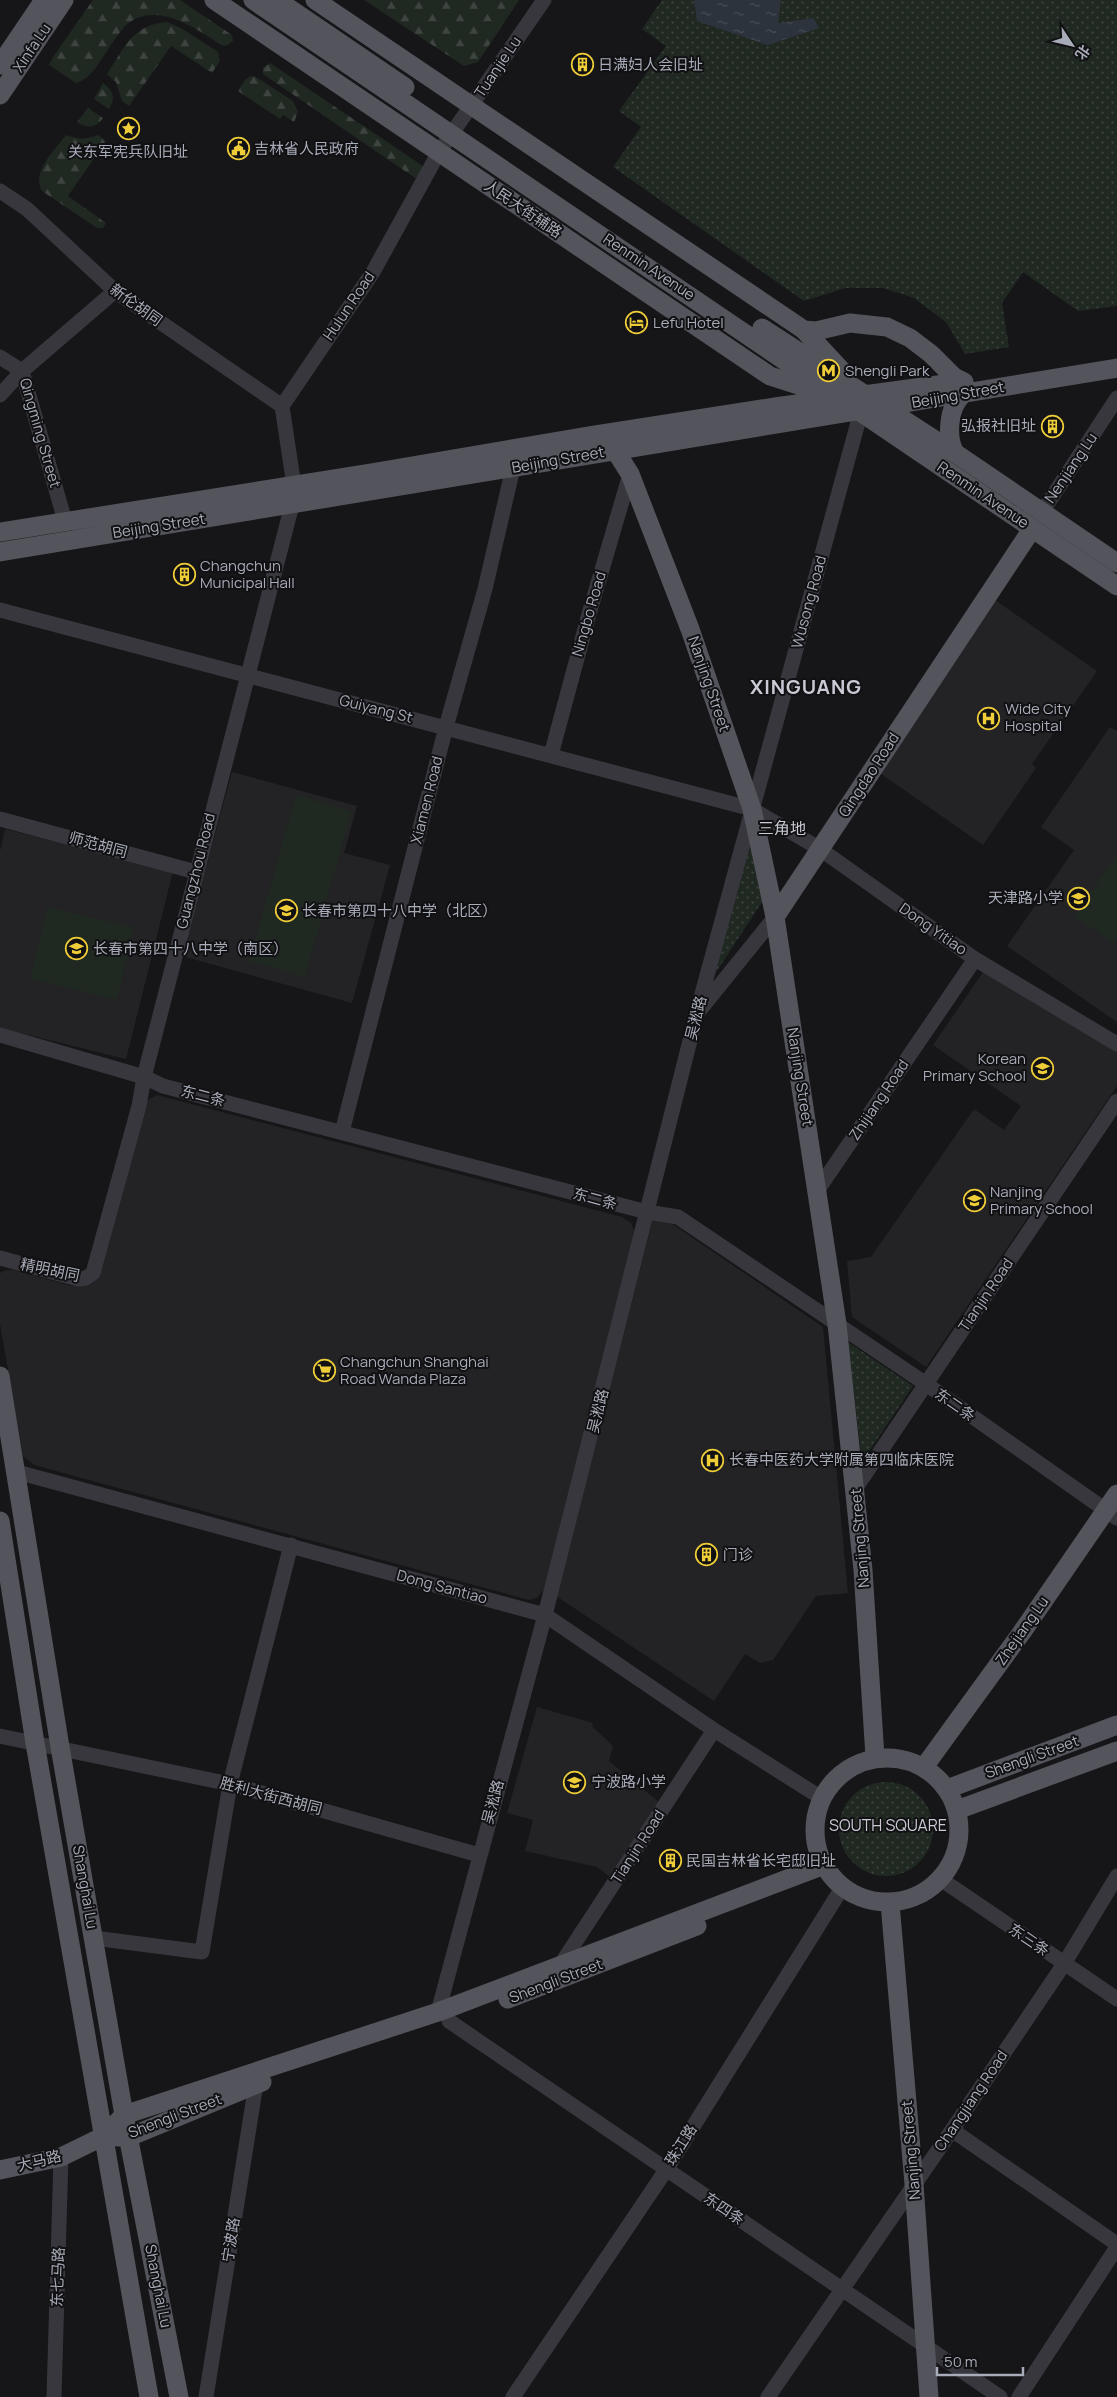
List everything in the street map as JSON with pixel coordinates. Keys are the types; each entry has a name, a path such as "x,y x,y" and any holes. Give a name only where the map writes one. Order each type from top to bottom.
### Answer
{"main road":[{"name":"Xinfa Lu","path":"2,56 44,0"},
{"name":"Xinfa Lu","path":"0,95 64,0"},
{"name":"人民大街辅路","path":"214,0 770,376 842,399"},
{"name":"Renmin Avenue","path":"253,0 455,128 863,404 1032,528 1117,586"},
{"name":"Renmin Avenue","path":"277,0 455,128 842,399 863,404"},
{"path":"315,0 804,330 863,404"},
{"path":"804,330 816,331 850,323 887,327 910,338 931,354 964,388 955,405 950,429 951,446 955,453"},
{"name":"Beijing Street","path":"863,404 884,408 964,388 1117,358"},
{"name":"Beijing Street","path":"0,552 513,468 863,404 964,388 1117,368"},
{"name":"Beijing Street","path":"0,532 294,486 594,434 842,399"},
{"name":"Renmin Avenue","path":"884,408 955,453 1117,563"},
{"name":"Nanjing Street","path":"594,434 615,450 630,474 690,629 752,809 775,917 837,1324 863,1570 875,1757"},
{"name":"Qingdao Road","path":"775,917 1032,528"},
{"name":"Shanghai Lu","path":"0,1376 60,1747 124,2115 179,2397"},
{"name":"Zhejiang Lu","path":"924,1767 1111,1514 1117,1494"},
{"name":"Shanghai Lu","path":"0,1521 35,1743 149,2397"},
{"name":"Shengli Street","path":"947,1788 1117,1725"},
{"name":"Shengli Street","path":"957,1810 1117,1751"},
{"path":"875,1757 899,1757 924,1767 947,1788 957,1810 959,1830 957,1847 942,1880 914,1897 890,1903 858,1897 842,1888 826,1870 814,1817 823,1799 848,1767 875,1757"},
{"name":"Shengli Street","path":"104,2136 124,2115 444,2016 561,1964 826,1870"},
{"name":"Shengli Street","path":"104,2136 129,2137 256,2084 444,2016 637,1950 826,1870"},
{"name":"Nanjing Street","path":"890,1903 914,2184 929,2397"},
{"name":"大马路","path":"0,2170 61,2157 104,2136"}],"street":[{"name":"Tuanjie Lu","path":"455,128 544,0"},
{"name":"Hulun Road","path":"282,406 373,272 439,152 455,128"},
{"name":"新伦胡同","path":"0,191 27,209 115,292 282,406"},
{"path":"0,395 22,371 115,292"},
{"name":"Qingming Street","path":"0,357 22,371 65,521"},
{"name":"Nenjiang Lu","path":"1042,512 1117,398"},
{"name":"Wusong Road","path":"752,809 863,404"},
{"path":"282,406 294,486"},
{"name":"Xiamen Road","path":"342,1132 446,727 485,590 513,468"},
{"name":"Ningbo Road","path":"551,755 588,614 630,474"},
{"name":"Guangzhou Road","path":"95,1266 138,1106 246,676 292,505"},
{"name":"Guiyang St","path":"0,610 752,809"},
{"name":"Dong Yitiao","path":"752,809 820,850 976,959 1117,1044"},
{"name":"吴淞路","path":"444,2016 479,1855 545,1615 696,1015 752,809"},
{"name":"师范胡同","path":"0,819 196,872"},
{"name":"Qingdao Road","path":"696,1015 775,917"},
{"name":"Zhijiang Road","path":"817,1191 976,959"},
{"name":"东二条","path":"0,1036 144,1077 163,1086 647,1212 678,1217 926,1384 1111,1514"},
{"name":"Tianjin Road","path":"855,1489 1117,1101"},
{"name":"精明胡同","path":"0,1258 78,1279 86,1278 93,1273 95,1266"},
{"name":"Dong Santiao","path":"17,1472 545,1615 714,1730 823,1799"},
{"path":"94,1938 202,1952 230,1784 291,1545"},
{"name":"Tianjin Road","path":"561,1964 714,1730"},
{"name":"胜利大街西胡同","path":"0,1736 230,1784 479,1855"},
{"name":"Changjiang Road","path":"768,2397 1064,1964 1117,1876"},
{"name":"东三条","path":"942,1880 1117,1999"},
{"name":"珠江路","path":"513,2397 666,2170 842,1888"},
{"name":"东四条","path":"444,2016 666,2170 1000,2397"},
{"name":"宁波路","path":"206,2397 256,2084"},
{"path":"952,2130 1117,2246 1018,2397"},
{"name":"东七马路","path":"54,2397 61,2157"}],"shaded area":[{"name":"Wide City Hospital","path":"995,600 1097,671 1032,764 1036,768 983,845 877,771"},
{"name":"天津路小学","path":"1110,727 1117,731 1117,1022 1007,946 1074,850 1041,827"},
{"name":"长春市第四十八中学（北区）","path":"232,772 357,806 344,853 390,865 352,1003 182,956"},
{"name":"长春市第四十八中学（南区）","path":"5,829 173,871 126,1059 0,1028 0,851"},
{"name":"Nanjing Primary School","path":"990,962 1117,1051 1117,1086 926,1367 852,1317 847,1261 871,1257 974,1109 1004,1130 1021,1106 933,1045"},
{"path":"157,1095 622,1217 631,1223 635,1234 546,1587 537,1598 529,1600 34,1465 23,1456 0,1324 0,1273 6,1270 14,1270 71,1286 82,1286 142,1103"},
{"name":"长春中医药大学附属第四临床医院","path":"655,1212 823,1327 848,1593 816,1596 773,1660 760,1663 745,1654 714,1701 556,1596"},
{"name":"宁波路小学","path":"537,1707 593,1723 592,1726 613,1746 609,1761 660,1803 611,1878 597,1867 525,1851 533,1820 507,1813"}],"green space":[{"path":"93,0 180,0 232,35 233,41 226,46 221,45 186,24 161,16 148,15 136,19 125,26 93,72 76,83 49,65"},
{"path":"364,0 519,0 478,62 464,66"},
{"name":"Shengli Park","path":"662,0 1117,0 1117,306 1078,311 1023,272 1002,303 1009,347 965,354 946,322 914,298 883,288 845,288 804,301 613,167 641,127 619,111 666,46 642,29"},
{"path":"167,22 181,28 218,52 220,61 212,73 171,46 129,106 122,101 116,82 107,74 125,46 137,33 155,24"},
{"path":"270,63 426,168 418,180 263,74 263,68"},
{"path":"250,76 256,77 293,101 298,112 294,122 283,115 280,119 238,91 244,81"},
{"path":"103,83 109,88 113,98 109,109 94,99"},
{"path":"88,108 103,118 94,126 84,126 77,122"},
{"path":"66,135 89,138 98,135 106,141 68,196 106,223 103,228 97,228 42,191 39,184 42,169"},
{"path":"296,795 352,811 305,977 249,961"},
{"path":"752,816 766,896 711,980"},
{"path":"1117,854 1117,940 1114,944 1074,916"},
{"path":"47,907 134,927 117,1000 30,979"},
{"path":"848,1342 913,1386 862,1462"},
{"path":"886,1782 904,1785 919,1796 930,1811 933,1829 930,1847 919,1862 904,1873 886,1876 868,1873 853,1862 842,1847 839,1829 842,1811 853,1796 868,1785"}],"water":[{"path":"694,0 781,0 778,23 813,18 819,28 768,45 697,21"}],"place":[{"name":"日满妇人会旧址","path":"582,65"},
{"name":"关东军宪兵队旧址","path":"128,129"},
{"name":"吉林省人民政府","path":"238,149"},
{"name":"Lefu Hotel","path":"637,323"},
{"name":"Shengli Park","path":"829,371"},
{"name":"弘报社旧址","path":"1052,426"},
{"name":"Changchun Municipal Hall","path":"184,575"},
{"name":"Wide City Hospital","path":"989,718"},
{"name":"天津路小学","path":"1079,898"},
{"name":"长春市第四十八中学（北区）","path":"286,911"},
{"name":"长春市第四十八中学（南区）","path":"77,949"},
{"name":"Korean Primary School","path":"1042,1068"},
{"name":"Nanjing Primary School","path":"974,1201"},
{"name":"Changchun Shanghai Road Wanda Plaza","path":"324,1371"},
{"name":"长春中医药大学附属第四临床医院","path":"713,1460"},
{"name":"门诊","path":"707,1555"},
{"name":"宁波路小学","path":"575,1782"},
{"name":"民国吉林省长宅邸旧址","path":"670,1861"}],"district":[{"name":"XINGUANG","path":"806,687"},
{"name":"三角地","path":"782,828"},
{"name":"SOUTH SQUARE","path":"888,1825"}]}
